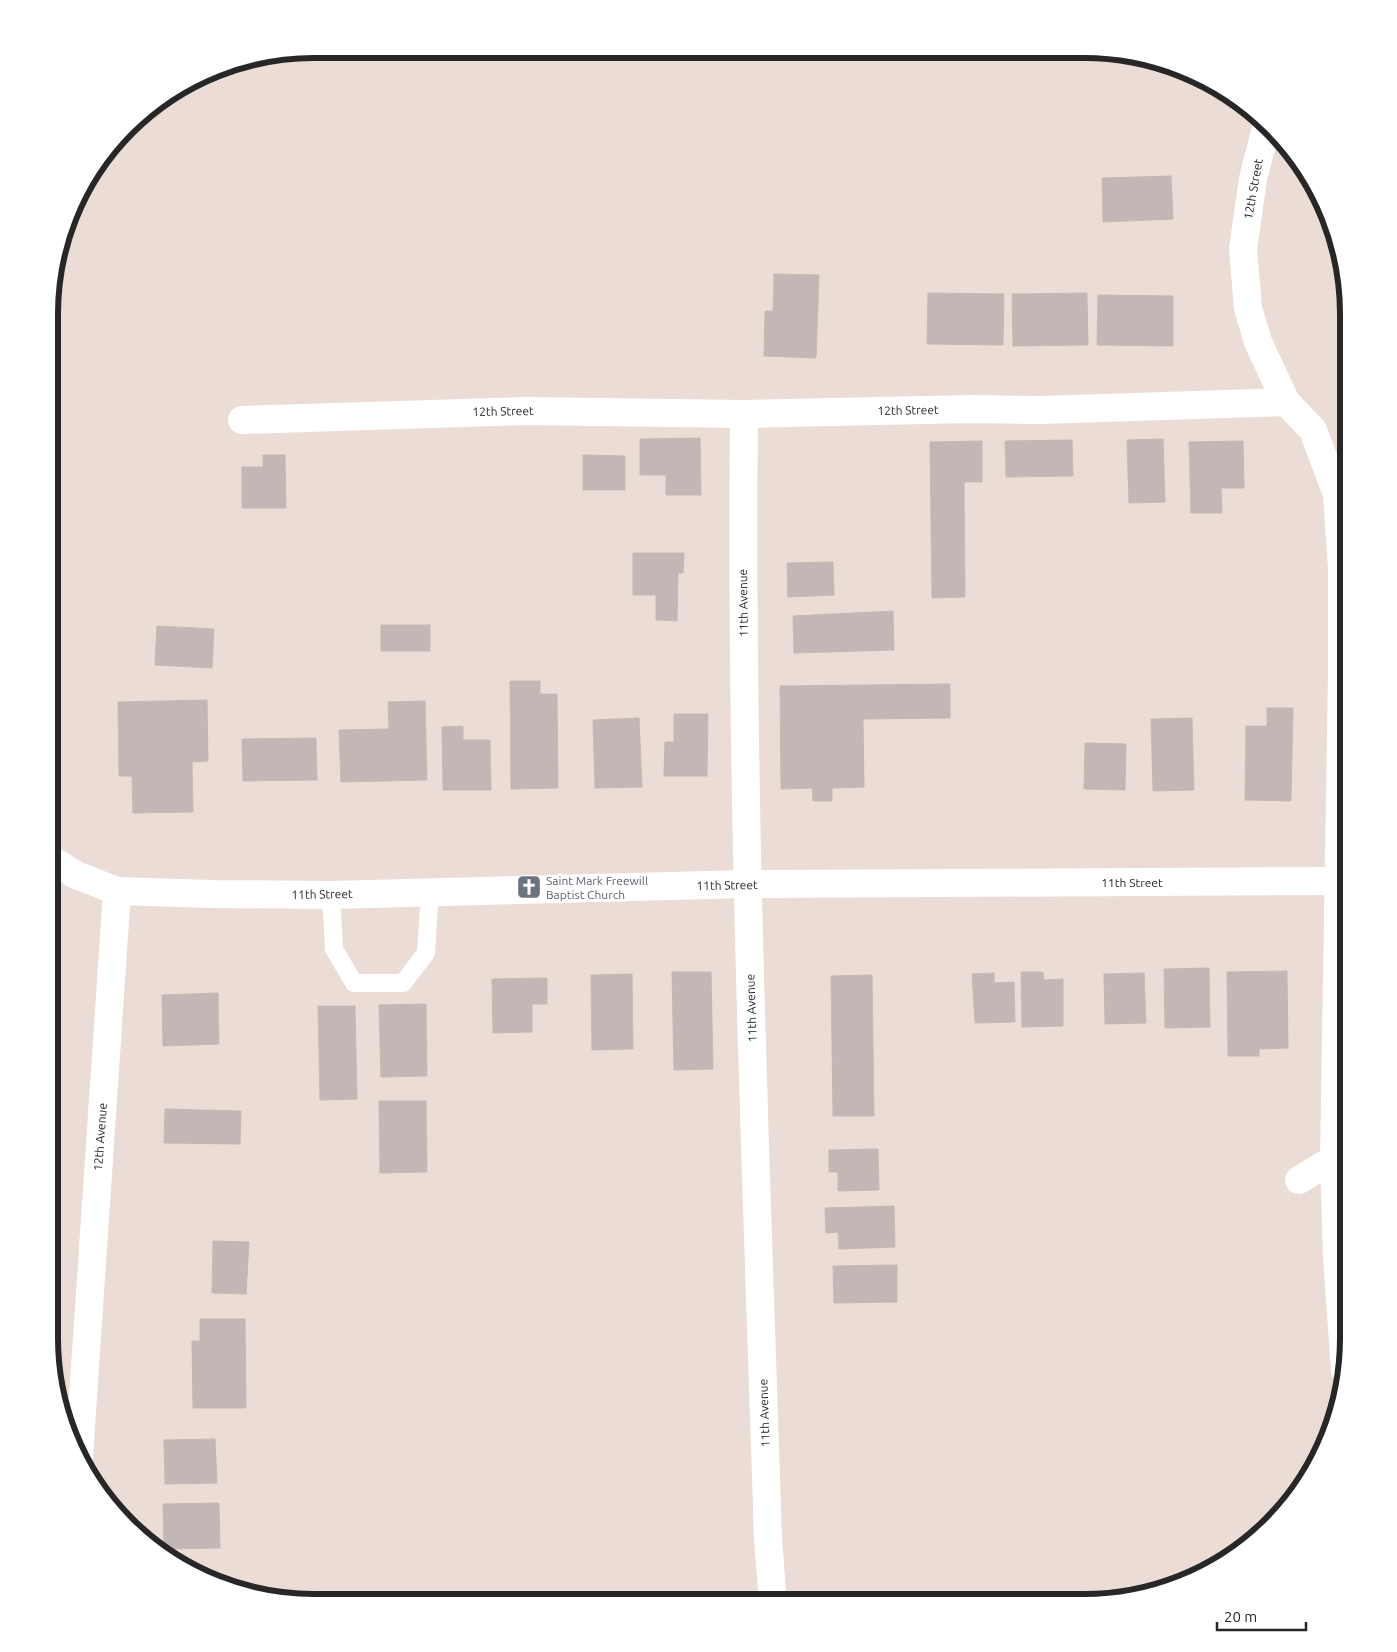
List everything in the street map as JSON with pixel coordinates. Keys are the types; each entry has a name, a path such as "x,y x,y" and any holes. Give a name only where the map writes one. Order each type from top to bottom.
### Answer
{"street":[{"name":"12th Street","path":"242,420 526,411 744,414 1061,410 1286,402 1258,342 1248,308 1243,249 1253,178 1265,134"},
{"path":"1286,402 1313,430 1337,494 1340,539"},
{"name":"11th Avenue","path":"744,414 742,588 748,884 768,1529 772,1594"},
{"path":"1340,762 1334,1159 1340,1301"},
{"path":"58,864 76,875 116,891"},
{"name":"11th Street","path":"116,891 331,895 748,884 1338,881"},
{"name":"12th Avenue","path":"80,1443 116,891"},
{"path":"1299,1180 1334,1159"}],"lane":[{"path":"331,895 334,949 354,982 402,983 426,953 430,892"}],"building":[{"path":"1171,176 1173,219 1103,222 1102,178"},
{"path":"774,274 819,275 816,358 764,356 765,311 773,311"},
{"path":"928,293 1004,294 1003,345 927,344"},
{"path":"1087,293 1088,345 1013,346 1012,294"},
{"path":"1098,295 1173,296 1173,346 1097,345"},
{"path":"700,438 701,495 666,495 666,475 640,475 640,439"},
{"path":"1163,439 1165,502 1129,503 1127,440"},
{"path":"1072,440 1073,476 1006,477 1005,441"},
{"path":"982,441 982,482 964,482 965,597 932,598 930,442"},
{"path":"1243,441 1244,488 1221,488 1222,513 1191,513 1189,442"},
{"path":"263,455 285,455 286,508 242,508 242,467 263,467"},
{"path":"583,455 625,456 625,490 583,490"},
{"path":"633,553 684,553 683,573 678,573 677,621 656,620 656,595 633,595"},
{"path":"833,562 834,595 788,597 787,563"},
{"path":"893,611 894,650 794,653 793,616"},
{"path":"381,625 430,625 430,651 381,651"},
{"path":"157,626 214,629 212,668 155,665"},
{"path":"510,681 540,681 540,694 557,694 558,788 511,789"},
{"path":"950,684 950,718 863,719 864,787 832,788 832,801 813,801 812,788 781,789 780,686"},
{"path":"207,700 208,761 192,762 193,812 133,813 132,776 119,776 118,702"},
{"path":"425,701 427,780 341,782 339,730 389,729 388,702"},
{"path":"1267,708 1293,708 1291,801 1245,800 1246,726 1267,726"},
{"path":"674,714 708,714 707,776 664,776 665,742 674,742"},
{"path":"639,718 642,787 595,788 593,720"},
{"path":"1192,718 1194,790 1153,791 1151,719"},
{"path":"463,726 463,740 490,740 491,790 443,790 442,727"},
{"path":"316,738 317,780 243,781 242,739"},
{"path":"1085,743 1126,744 1125,790 1084,789"},
{"path":"1209,968 1210,1027 1165,1028 1164,969"},
{"path":"1287,971 1288,1048 1259,1049 1259,1056 1228,1056 1227,972"},
{"path":"672,972 711,972 713,1069 674,1070"},
{"path":"1021,972 1043,972 1044,980 1063,979 1063,1026 1022,1027"},
{"path":"994,973 994,983 1014,982 1015,1022 975,1023 972,974"},
{"path":"1144,973 1146,1023 1105,1024 1104,974"},
{"path":"632,974 633,1049 592,1050 591,975"},
{"path":"872,975 874,1116 833,1116 831,976"},
{"path":"547,978 547,1004 532,1004 532,1032 493,1033 492,979"},
{"path":"218,993 219,1044 163,1046 162,995"},
{"path":"426,1004 427,1076 381,1077 379,1005"},
{"path":"318,1006 355,1006 357,1099 320,1100"},
{"path":"379,1101 426,1101 427,1172 380,1173"},
{"path":"165,1109 241,1111 240,1144 164,1143"},
{"path":"878,1149 879,1190 838,1191 838,1172 829,1172 829,1150"},
{"path":"894,1206 895,1247 839,1249 838,1232 826,1233 825,1208"},
{"path":"213,1241 249,1242 246,1294 212,1293"},
{"path":"897,1265 897,1302 834,1303 833,1266"},
{"path":"200,1319 245,1319 246,1408 193,1408 192,1341 200,1341"},
{"path":"215,1439 217,1483 165,1484 164,1440"},
{"path":"219,1503 220,1548 168,1549 164,1546 163,1504"}],"place":[{"name":"Saint Mark Freewill Baptist Church","path":"529,887"}]}
